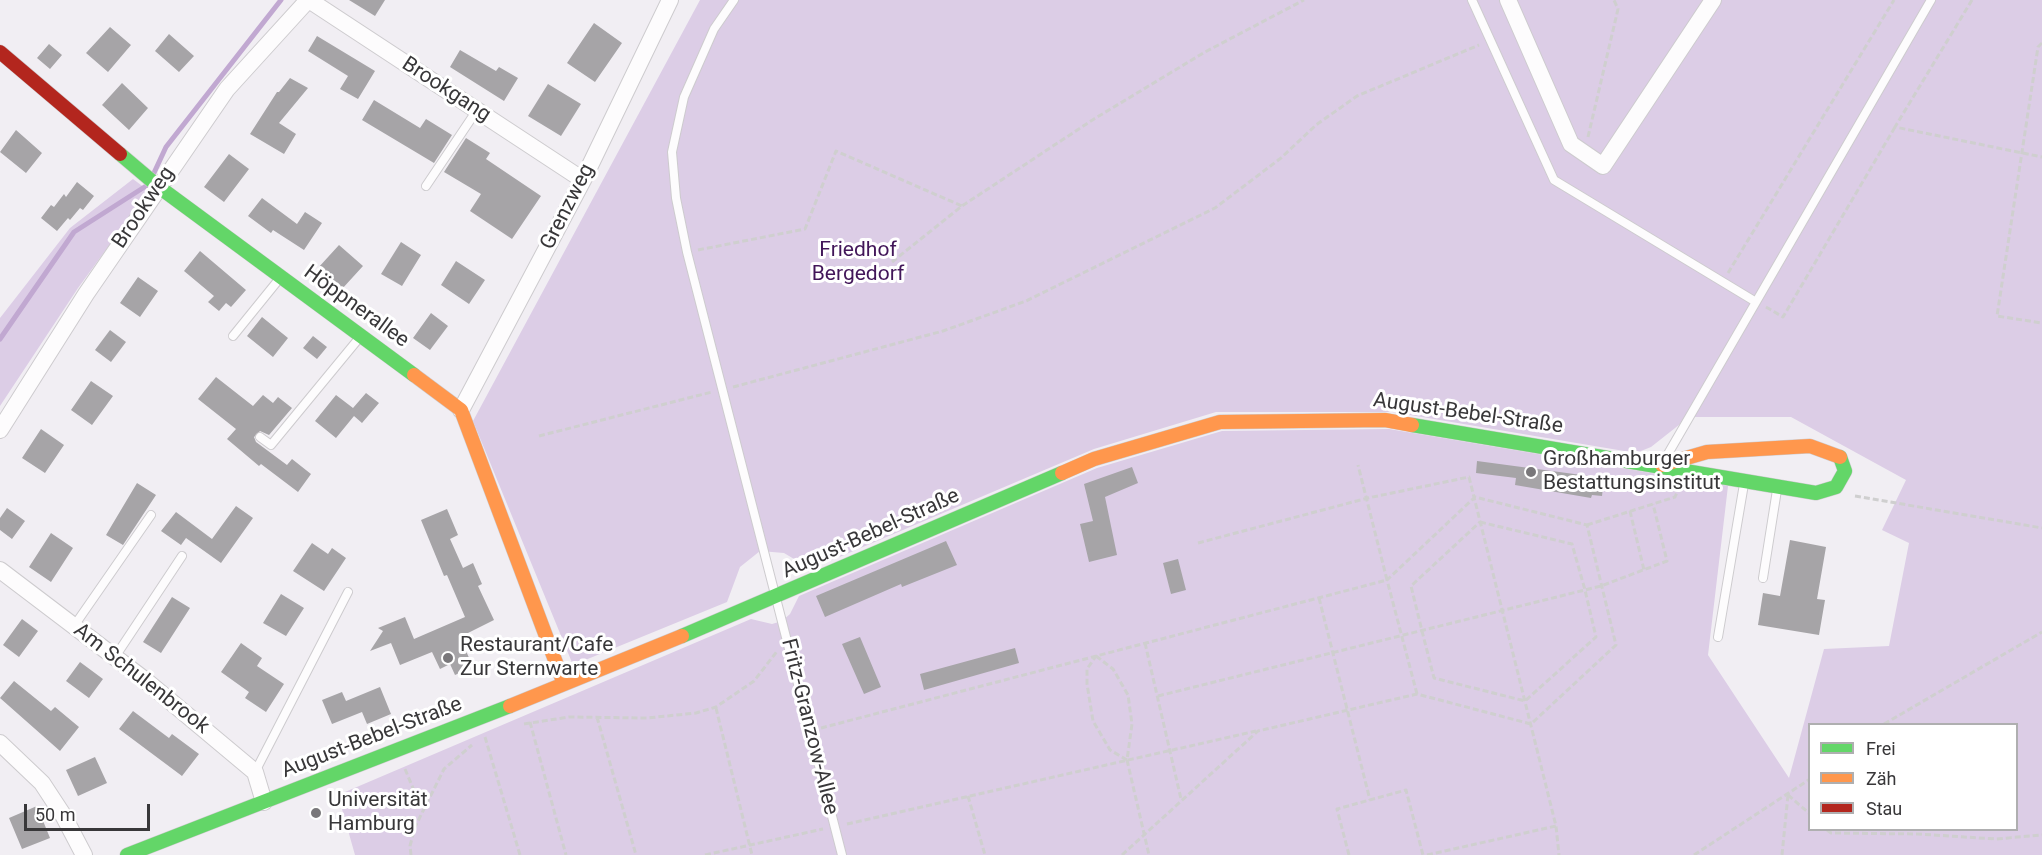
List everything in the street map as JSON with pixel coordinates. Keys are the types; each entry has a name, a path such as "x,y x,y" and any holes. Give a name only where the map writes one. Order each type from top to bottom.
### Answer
{"street":[{"name":"Brookgang","path":"308,0 583,180"},
{"name":"Brookweg","path":"0,430 86,294 227,89 308,0"},
{"name":"Grenzweg","path":"461,410 583,180 670,0"},
{"path":"1508,0 1571,144 1603,166 1713,0"},
{"name":"Höppnerallee","path":"0,52 159,187 461,410"},
{"path":"461,410 564,684"},
{"name":"August-Bebel-Straße","path":"127,855 264,801 398,752 775,598 1094,459 1220,422 1385,420 1662,465 1816,493 1826,492 1836,487 1842,480 1844,463 1833,452 1810,446 1707,452 1662,465"},
{"name":"Am Schulenbrook","path":"0,570 115,657 255,772"},
{"path":"0,742 42,783 63,815 84,855"},
{"path":"255,772 264,801"}],"lane":[{"name":"Fritz-Granzow-Allee","path":"734,0 714,29 684,98 672,152 676,198 687,252 843,855"},
{"path":"1472,0 1554,180 1756,302"},
{"path":"1662,465 1931,0"},
{"path":"426,186 477,110"},
{"path":"233,336 281,277"},
{"path":"261,437 271,444 360,336"},
{"path":"1718,637 1744,480"},
{"path":"1763,578 1777,486"},
{"path":"74,626 151,514"},
{"path":"115,657 182,556"},
{"path":"255,772 348,592"}],"path":[{"path":"892,262 962,206 1104,112 1205,52 1304,0"},
{"path":"1584,154 1618,9 1614,0"},
{"path":"1723,282 1894,0"},
{"path":"1756,302 1783,317 1972,0"},
{"path":"539,436 943,331 1026,301 1215,208 1281,158 1316,125 1357,96 1490,40"},
{"path":"2042,43 2038,47 1997,316 2042,323"},
{"path":"1895,127 2042,157"},
{"path":"687,252 805,229 836,151 962,206"},
{"path":"1358,465 1417,694"},
{"path":"1474,497 1587,525 1675,497 1683,469"},
{"path":"1198,543 1368,498 1469,477 1556,826 1559,855"},
{"path":"1826,492 2042,528"},
{"path":"810,731 1387,580 1474,497"},
{"path":"1158,696 1601,586 1644,570 1667,561 1653,504"},
{"path":"1630,511 1644,570"},
{"path":"1480,522 1572,544 1585,590 1596,637 1524,701"},
{"path":"1480,522 1411,586 1422,631 1434,678 1524,701"},
{"path":"1531,724 1616,645 1587,525"},
{"path":"1319,598 1370,800"},
{"path":"1886,723 2042,632"},
{"path":"520,725 569,717 647,718 696,713 716,707 754,681 787,638"},
{"path":"1145,643 1181,800"},
{"path":"1096,656 1087,669 1087,684 1094,721 1110,750 1127,760"},
{"path":"1096,656 1113,669 1128,695 1132,724 1127,760 1149,855"},
{"path":"705,855 1417,694 1531,724"},
{"path":"716,707 752,855"},
{"path":"597,717 636,855"},
{"path":"530,722 566,855"},
{"path":"1122,855 1258,730"},
{"path":"411,855 410,846 415,827 444,769 485,735 493,733"},
{"path":"485,735 520,855"},
{"path":"398,752 423,812"},
{"path":"1694,855 1808,780"},
{"path":"1349,855 1337,809 1406,790 1425,855 1556,826"},
{"path":"1788,795 1808,813"},
{"path":"1782,855 1788,795"},
{"path":"968,796 985,855"},
{"path":"1828,831 1831,833 1918,834 1996,839 2042,835"}],"green space":[{"name":"Friedhof Bergedorf","path":"700,0 2042,0 2042,855 355,855 338,795 751,619 772,624 782,621 790,614 799,596 1097,468 1222,431 1389,429 1728,486 1708,655 1789,778 1824,649 1889,646 1909,543 1882,530 1906,480 1791,417 1689,417 1651,447 1636,453 1392,412 1216,412 1094,449 811,569 784,553 760,551 740,567 727,602 573,665 473,421"},
{"path":"133,179 149,191 78,288 0,406 0,318 70,228"}],"building":[{"path":"349,0 385,0 375,16"},
{"path":"594,23 622,43 595,82 567,63"},
{"path":"110,27 131,45 108,72 86,53"},
{"path":"169,34 194,56 179,72 155,51"},
{"path":"317,36 375,71 358,99 340,89 348,76 308,51"},
{"path":"49,44 62,55 50,69 37,58"},
{"path":"460,50 496,71 499,67 518,78 504,101 450,67"},
{"path":"290,78 308,88 279,123 296,134 284,154 250,134 277,92"},
{"path":"122,83 148,108 129,130 102,105"},
{"path":"548,84 581,104 561,136 528,116"},
{"path":"374,100 420,128 426,119 452,135 434,163 362,120"},
{"path":"16,130 42,153 26,173 0,152"},
{"path":"466,138 490,153 486,159 541,196 512,239 470,211 481,194 444,172"},
{"path":"229,154 249,169 224,202 204,187"},
{"path":"77,182 94,196 83,210 80,208 57,231 41,218 64,194 66,197"},
{"path":"262,198 297,224 305,212 322,223 304,250 273,230 271,233 248,216"},
{"path":"401,242 421,255 402,286 381,274"},
{"path":"339,245 363,266 342,289 318,268"},
{"path":"200,251 246,290 231,307 226,303 219,311 208,302 214,296 184,271"},
{"path":"456,261 485,280 469,304 441,285"},
{"path":"138,277 158,291 140,317 120,303"},
{"path":"431,313 448,326 430,350 413,338"},
{"path":"262,317 288,338 273,357 247,336"},
{"path":"110,330 126,342 111,362 95,350"},
{"path":"313,336 327,347 317,359 303,348"},
{"path":"216,377 253,406 263,395 273,403 278,397 292,408 269,435 260,431 254,437 256,442 287,465 292,459 311,474 298,492 261,464 259,466 227,439 236,429 198,399"},
{"path":"91,381 113,396 92,425 71,410"},
{"path":"366,393 379,403 362,423 354,416 336,438 315,421 336,395 353,408"},
{"path":"41,429 64,445 45,473 22,458"},
{"path":"1477,461 1604,478 1602,496 1592,495 1591,498 1515,485 1516,478 1476,473"},
{"path":"1132,467 1138,483 1105,497 1117,555 1089,562 1080,524 1093,521 1084,484"},
{"path":"137,483 156,495 123,545 106,535"},
{"path":"236,506 253,518 221,563 186,538 181,545 161,531 176,512 212,539"},
{"path":"7,508 25,521 12,539 0,530 0,518"},
{"path":"447,509 458,535 450,539 463,568 473,563 482,584 478,586 494,620 460,637 473,667 455,675 450,664 440,669 432,652 400,665 391,643 370,651 383,631 378,628 405,617 414,639 465,617 447,575 444,576 421,520"},
{"path":"51,533 73,548 51,582 29,567"},
{"path":"1790,540 1826,547 1817,599 1825,600 1819,635 1758,625 1763,593 1780,596"},
{"path":"946,541 957,565 902,587 901,584 825,617 816,596"},
{"path":"312,543 328,554 332,548 346,558 324,591 293,571"},
{"path":"1178,559 1186,590 1171,594 1163,563"},
{"path":"281,594 304,608 286,636 263,623"},
{"path":"172,597 190,608 161,653 143,642"},
{"path":"22,619 38,631 19,657 3,645"},
{"path":"860,637 881,687 864,694 842,644"},
{"path":"241,643 262,658 257,666 284,684 266,712 245,698 249,692 221,672"},
{"path":"1015,648 1019,663 924,690 920,674"},
{"path":"80,662 103,679 89,698 66,681"},
{"path":"14,681 51,711 55,707 79,727 60,751 0,698"},
{"path":"380,687 391,714 367,724 362,712 332,724 322,700 342,692 346,701"},
{"path":"133,711 169,738 172,734 199,754 182,776 119,729"},
{"path":"95,757 107,783 78,796 66,770"},
{"path":"37,806 50,838 22,849 9,818"}],"waterway":[{"path":"153,175 166,147 281,0"},
{"path":"0,339 74,232 146,186"}],"traffic: fast":[{"path":"120,154 159,187 414,375"},
{"path":"1412,425 1816,493 1836,487 1845,471 1840,457"},
{"path":"682,636 1062,473"},
{"path":"127,855 510,706"}],"traffic: slow":[{"path":"414,375 461,410 564,684"},
{"path":"1062,473 1094,459 1220,422 1385,420 1412,425"},
{"path":"1662,465 1707,452 1810,446 1840,457"},
{"path":"510,706 682,636"}],"traffic: jam":[{"path":"0,52 120,154"}],"place":[{"name":"Großhamburger Bestattungsinstitut","path":"1531,472"},
{"name":"Restaurant/Cafe Zur Sternwarte","path":"448,658"},
{"name":"Universität Hamburg","path":"316,813"}]}
